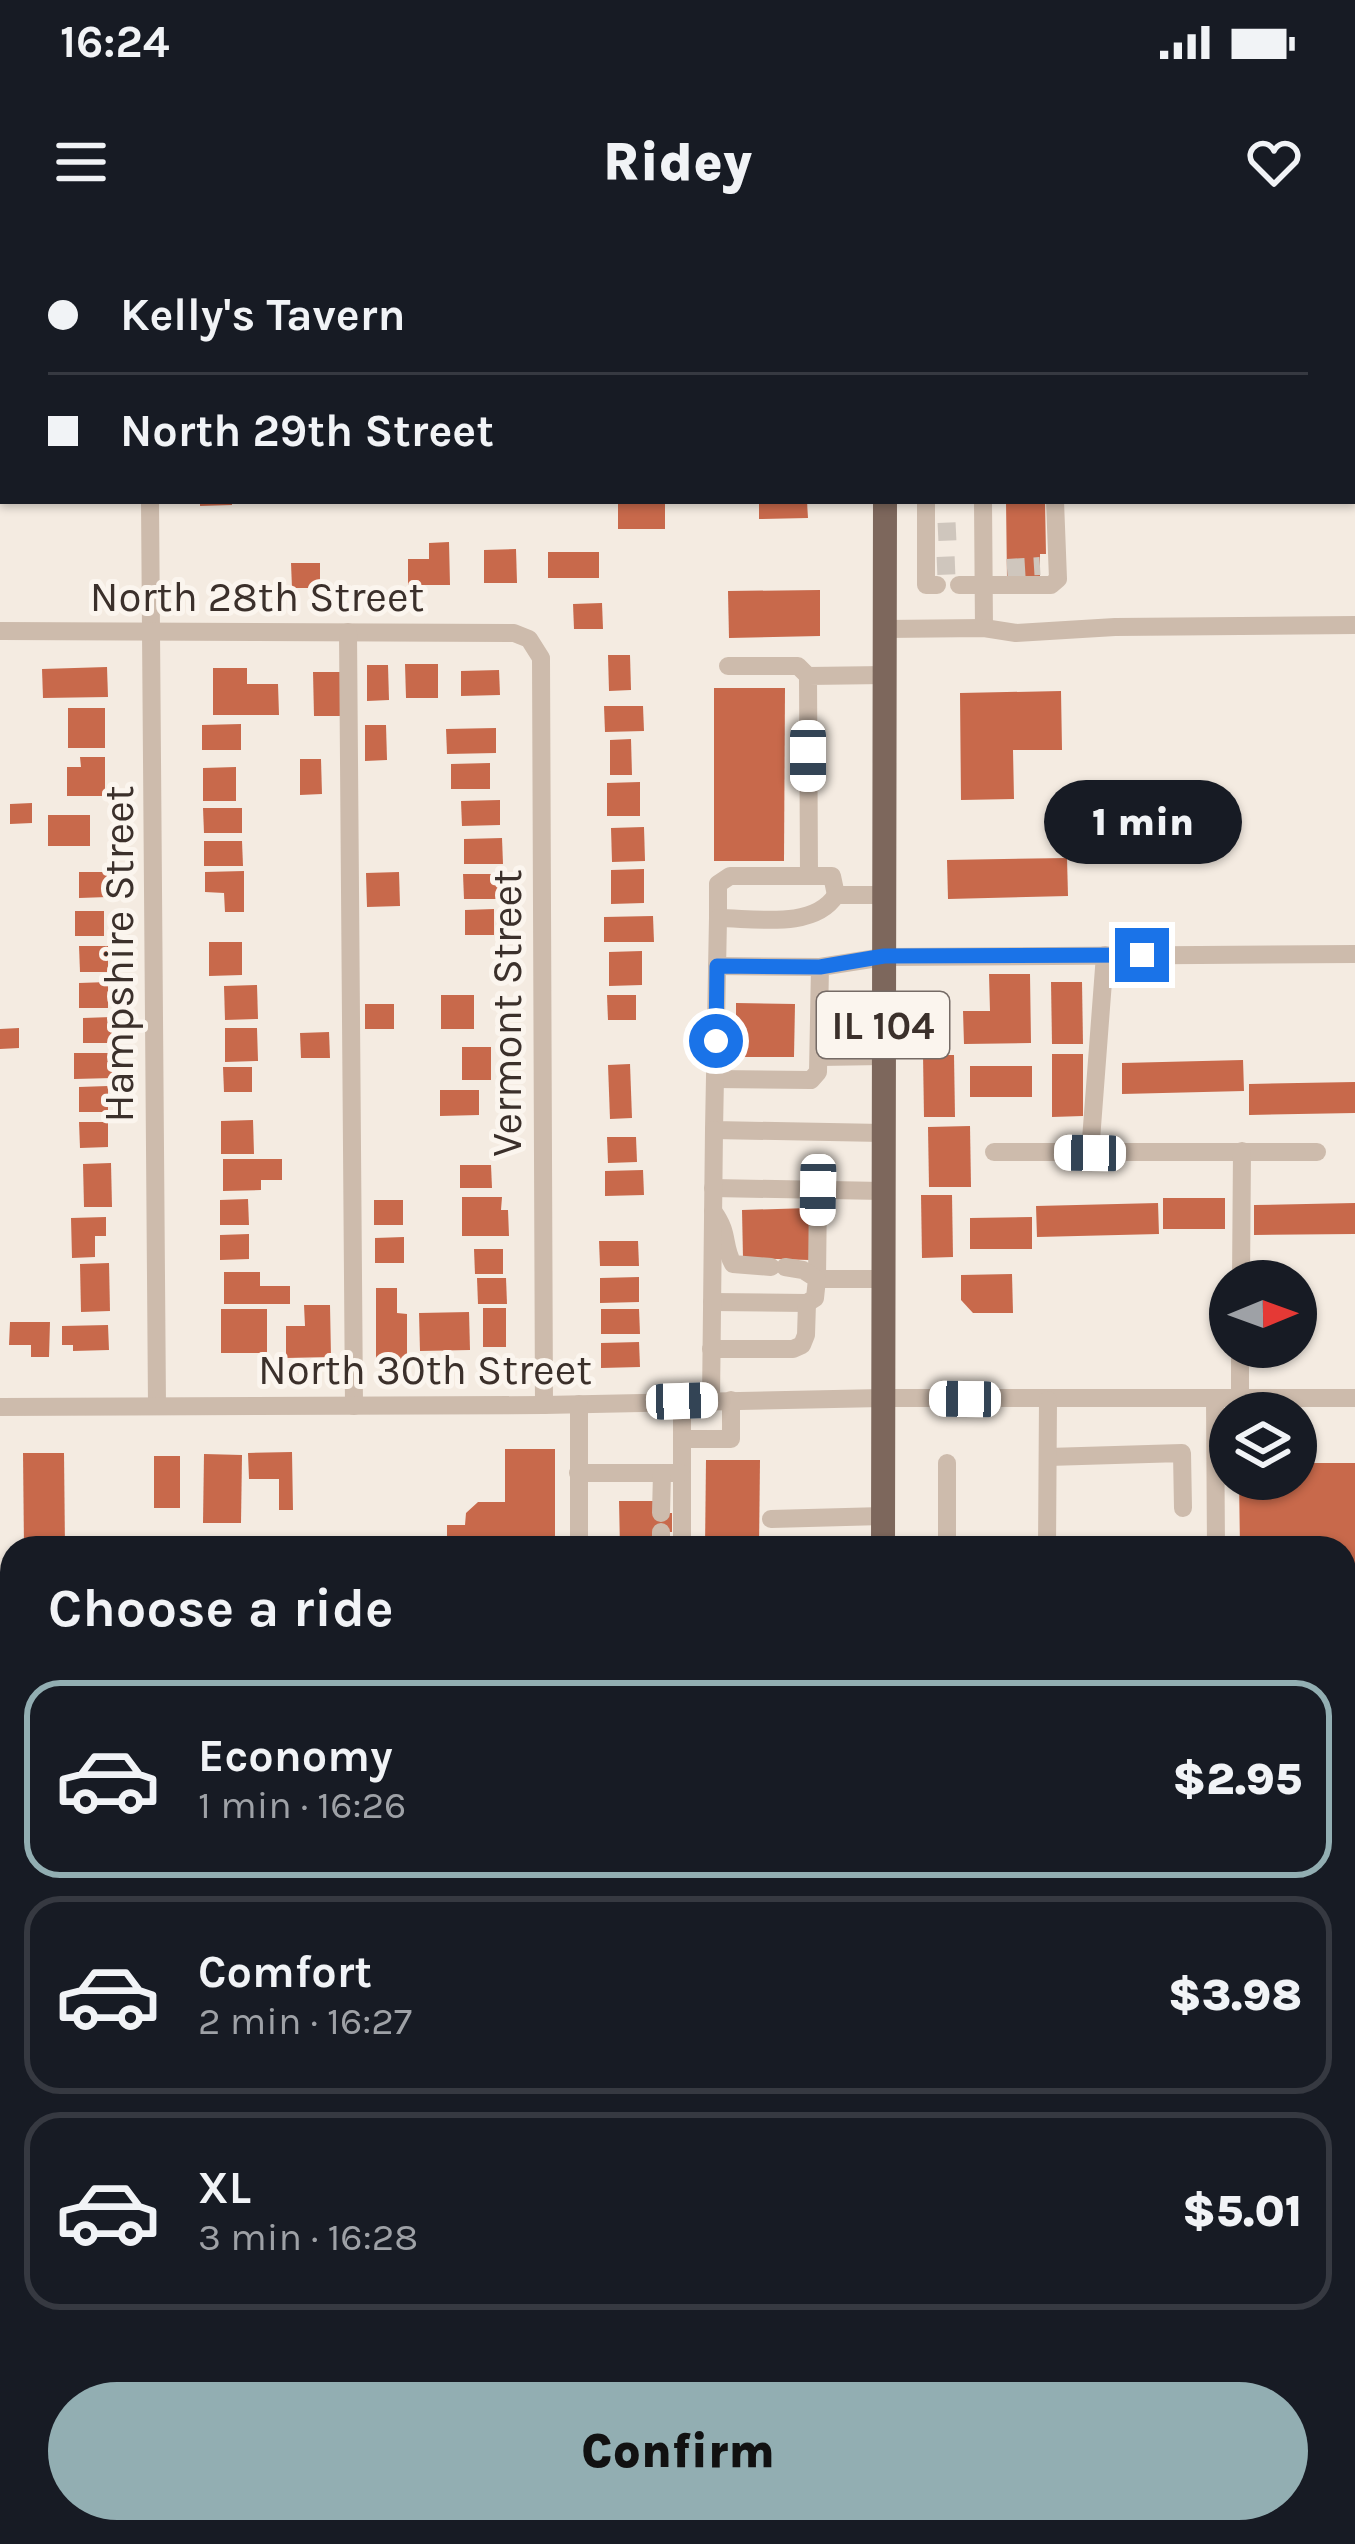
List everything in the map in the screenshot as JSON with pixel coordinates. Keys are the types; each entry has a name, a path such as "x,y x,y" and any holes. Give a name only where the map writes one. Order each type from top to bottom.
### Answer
{"main road":[{"name":"IL 104","path":"884,1536 885,513"}],"street":[{"name":"Hampshire Street","path":"150,504 157,1406"},
{"path":"926,504 933,572"},
{"path":"982,504 984,628"},
{"path":"984,572 1052,585 1058,579 1049,566 1055,504"},
{"path":"885,513 930,529"},
{"path":"959,532 983,532"},
{"path":"960,575 1007,568"},
{"path":"885,629 984,628 1016,633 1115,627 1355,625"},
{"name":"North 28th Street","path":"0,631 514,633"},
{"path":"348,632 354,1406"},
{"name":"Vermont Street","path":"514,633 529,639 541,658 544,1406"},
{"path":"728,665 798,666 808,676 809,875"},
{"path":"808,676 885,675"},
{"path":"682,1439 731,1439 711,1349 718,884 730,876 832,876 836,895 829,907 806,918 718,918"},
{"path":"836,895 884,895"},
{"path":"717,966 820,967 884,956 1355,954"},
{"path":"1090,1153 1105,955"},
{"path":"715,1078 812,1079 818,1072 820,967"},
{"path":"819,1057 884,1056"},
{"path":"714,1130 883,1132"},
{"path":"1241,1260 1242,1151"},
{"path":"994,1152 1316,1152"},
{"path":"713,1188 883,1191"},
{"path":"712,1302 807,1303 815,1298 818,1190"},
{"path":"713,1211 726,1229 733,1264 803,1270 817,1280 883,1280"},
{"path":"711,1349 793,1349 802,1345 807,1303"},
{"name":"North 30th Street","path":"0,1407 544,1406 882,1398 1209,1400"},
{"name":"North 30th Street","path":"1317,1398 1355,1398"},
{"path":"1047,1536 1048,1400"},
{"path":"661,1531 682,1439 682,1401"},
{"path":"579,1536 580,1404"},
{"path":"1048,1457 1182,1453 1183,1508"},
{"path":"947,1463 947,1536"},
{"path":"578,1473 671,1473"},
{"path":"671,1473 680,1536"},
{"path":"1216,1500 1216,1536"},
{"path":"771,1519 883,1516"}],"building":[{"path":"618,504 665,504 665,529 618,529"},
{"path":"759,504 807,504 808,518 759,519"},
{"path":"1006,504 1045,504 1046,554 1040,554 1040,578 1007,578"},
{"path":"449,542 450,585 408,585 408,559 429,559 429,543"},
{"path":"516,549 517,583 484,583 484,550"},
{"path":"548,552 599,552 599,578 548,578"},
{"path":"291,563 320,563 320,588 292,588"},
{"path":"820,590 820,636 729,638 728,591"},
{"path":"602,603 603,629 574,629 573,604"},
{"path":"608,655 630,655 631,690 609,691"},
{"path":"405,664 438,664 438,698 406,698"},
{"path":"367,665 388,665 389,700 367,701"},
{"path":"107,667 108,697 43,698 42,669"},
{"path":"213,668 247,668 247,684 278,684 279,715 213,715"},
{"path":"499,670 500,695 461,696 461,671"},
{"path":"313,672 340,672 340,716 314,716"},
{"path":"714,688 785,688 784,861 714,861"},
{"path":"1061,691 1062,750 1013,750 1014,799 961,800 960,693"},
{"path":"604,706 643,706 644,731 605,732"},
{"path":"68,708 105,708 105,748 68,748"},
{"path":"241,724 241,750 202,750 202,725"},
{"path":"365,725 386,725 387,760 365,761"},
{"path":"496,728 496,753 447,754 446,729"},
{"path":"631,739 632,775 610,775 610,740"},
{"path":"80,757 105,757 105,796 67,796 67,767 81,767"},
{"path":"300,759 321,759 322,794 300,795"},
{"path":"490,763 490,789 451,789 451,764"},
{"path":"236,767 236,801 203,801 203,768"},
{"path":"640,782 640,816 607,816 607,783"},
{"path":"500,800 500,825 462,826 461,801"},
{"path":"32,803 32,823 10,824 10,804"},
{"path":"203,808 242,808 242,833 204,833"},
{"path":"48,815 90,815 90,846 48,846"},
{"path":"644,827 645,861 612,862 611,828"},
{"path":"502,838 503,864 464,864 464,839"},
{"path":"204,841 242,841 243,866 204,866"},
{"path":"1067,858 1068,896 948,899 947,860"},
{"path":"644,869 644,903 611,904 611,870"},
{"path":"244,871 244,912 225,912 224,893 205,892 205,872"},
{"path":"79,872 107,872 108,897 79,898"},
{"path":"399,872 400,906 367,907 366,873"},
{"path":"463,874 502,874 503,899 464,899"},
{"path":"494,909 494,935 465,935 465,910"},
{"path":"75,911 104,911 104,936 75,936"},
{"path":"653,916 654,942 604,942 604,917"},
{"path":"209,942 242,942 242,975 209,976"},
{"path":"79,946 108,946 108,972 80,972"},
{"path":"642,951 642,985 609,986 609,952"},
{"path":"989,974 1030,974 1031,1043 964,1044 963,1011 990,1011"},
{"path":"108,982 108,1008 79,1008 79,983"},
{"path":"1051,982 1082,982 1083,1044 1052,1044"},
{"path":"257,985 258,1019 225,1020 224,986"},
{"path":"441,995 474,995 474,1029 441,1029"},
{"path":"607,995 636,995 636,1020 608,1020"},
{"path":"736,1003 795,1004 794,1057 736,1057"},
{"path":"365,1004 394,1004 394,1029 365,1029"},
{"path":"112,1017 112,1043 83,1043 83,1018"},
{"path":"19,1028 19,1048 0,1049 0,1029"},
{"path":"225,1028 257,1028 258,1061 225,1062"},
{"path":"329,1032 330,1058 301,1058 300,1033"},
{"path":"462,1047 491,1047 491,1080 462,1080"},
{"path":"74,1053 112,1053 113,1078 74,1079"},
{"path":"1052,1054 1083,1054 1083,1116 1052,1117"},
{"path":"923,1055 954,1055 955,1117 924,1117"},
{"path":"1243,1060 1244,1091 1122,1094 1122,1063"},
{"path":"630,1064 632,1118 610,1119 608,1065"},
{"path":"970,1066 1032,1066 1032,1097 970,1097"},
{"path":"223,1067 252,1067 252,1092 224,1092"},
{"path":"1355,1082 1355,1113 1249,1115 1249,1084"},
{"path":"108,1086 108,1112 79,1112 79,1087"},
{"path":"440,1090 479,1090 479,1115 440,1116"},
{"path":"253,1120 254,1154 221,1154 221,1121"},
{"path":"79,1122 108,1122 108,1147 80,1148"},
{"path":"970,1126 971,1187 929,1187 928,1127"},
{"path":"607,1137 636,1137 637,1162 608,1163"},
{"path":"223,1159 282,1159 282,1180 261,1180 261,1190 223,1191"},
{"path":"111,1163 112,1207 84,1207 83,1164"},
{"path":"460,1165 491,1165 492,1188 460,1188"},
{"path":"643,1170 644,1195 605,1196 605,1171"},
{"path":"921,1195 952,1195 953,1257 922,1258"},
{"path":"462,1197 502,1197 501,1210 508,1210 509,1236 462,1236"},
{"path":"1163,1198 1225,1198 1225,1229 1163,1229"},
{"path":"248,1199 249,1225 220,1225 220,1200"},
{"path":"374,1200 403,1200 403,1225 374,1225"},
{"path":"1158,1203 1159,1234 1037,1237 1036,1206"},
{"path":"1355,1203 1355,1234 1254,1235 1254,1205"},
{"path":"809,1208 809,1260 743,1258 742,1210"},
{"path":"106,1217 106,1236 95,1236 95,1257 72,1258 71,1218"},
{"path":"1032,1217 1032,1249 970,1249 970,1218"},
{"path":"249,1234 249,1259 220,1260 220,1235"},
{"path":"404,1237 404,1263 375,1263 375,1238"},
{"path":"599,1241 638,1241 639,1266 600,1266"},
{"path":"474,1249 503,1249 503,1274 475,1274"},
{"path":"109,1263 110,1311 81,1312 80,1264"},
{"path":"224,1272 260,1272 260,1286 290,1286 290,1304 224,1304"},
{"path":"1012,1274 1013,1313 973,1313 961,1300 961,1275"},
{"path":"639,1277 639,1302 600,1303 600,1278"},
{"path":"477,1278 506,1278 507,1304 478,1304"},
{"path":"376,1288 397,1288 397,1313 407,1314 407,1360 376,1360"},
{"path":"304,1305 330,1305 331,1357 286,1358 286,1326 305,1326"},
{"path":"483,1308 506,1308 506,1347 483,1347"},
{"path":"221,1309 267,1309 267,1353 221,1353"},
{"path":"601,1309 639,1309 640,1334 601,1334"},
{"path":"469,1312 470,1350 420,1351 419,1313"},
{"path":"10,1322 50,1322 49,1357 31,1357 31,1345 9,1345"},
{"path":"108,1325 109,1350 73,1351 73,1345 62,1345 62,1326"},
{"path":"639,1342 640,1367 601,1368 601,1343"},
{"path":"505,1449 555,1449 555,1536 447,1536 447,1525 465,1525 466,1513 478,1502 505,1502"},
{"path":"292,1452 293,1510 279,1510 279,1479 249,1479 248,1453"},
{"path":"23,1453 64,1453 65,1536 24,1536"},
{"path":"204,1454 242,1455 241,1523 203,1523"},
{"path":"154,1456 180,1456 180,1508 154,1508"},
{"path":"706,1460 760,1460 759,1536 705,1536"},
{"path":"1317,1463 1355,1463 1355,1536 1240,1536 1239,1500 1317,1500"},
{"path":"619,1501 656,1501 657,1513 672,1513 672,1532 620,1536"}],"tunnel":[{"path":"938,532 959,531"},
{"path":"937,566 961,565"},
{"path":"1007,568 1040,566"}],"route":[{"path":"716,1041 717,966 820,967 884,956 1142,955"}]}
